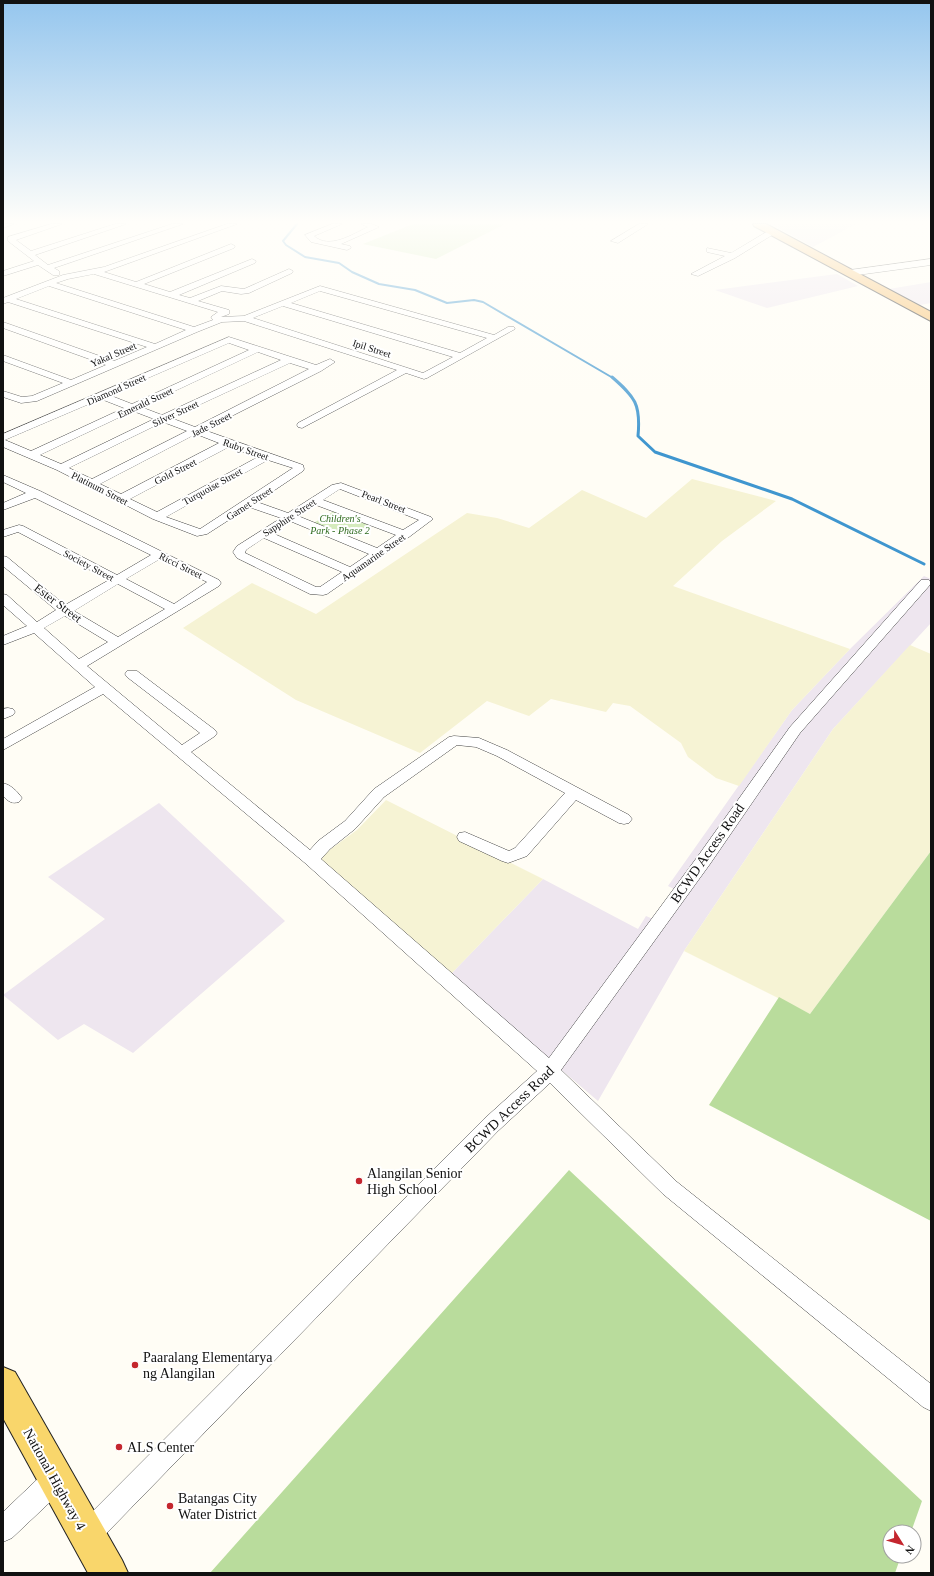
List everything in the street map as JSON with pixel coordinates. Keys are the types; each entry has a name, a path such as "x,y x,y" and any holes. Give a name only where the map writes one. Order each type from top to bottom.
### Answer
{"highway":[{"path":"895,298 931,317"}],"main road":[{"name":"National Highway 4","path":"3,1384 109,1573"}],"street":[{"path":"92,298 194,330"},
{"path":"179,298 226,312 215,317 221,320"},
{"path":"190,301 199,298"},
{"name":"Yakal Street","path":"3,394 27,401 116,365 194,330 221,320 245,318 296,298"},
{"name":"Yakal Street","path":"353,298 495,338"},
{"path":"6,300 156,347"},
{"path":"283,303 461,356 511,329"},
{"name":"Ipil Street","path":"245,318 424,376 461,356"},
{"path":"3,325 116,365"},
{"name":"Diamond Street","path":"3,438 229,340 258,349"},
{"path":"258,349 318,369"},
{"name":"Emerald Street","path":"31,455 258,349"},
{"path":"3,358 71,383"},
{"name":"Silver Street","path":"62,468 163,418 289,360"},
{"name":"Jade Street","path":"91,484 330,362"},
{"path":"302,425 405,370"},
{"name":"Ruby Street","path":"102,396 228,443 299,467 300,469"},
{"name":"Platinum Street","path":"3,443 62,468 157,517 197,533"},
{"name":"Gold Street","path":"121,499 228,443"},
{"name":"Turquoise Street","path":"157,517 267,456"},
{"name":"Garnet Street","path":"197,533 204,532 300,469"},
{"name":"Ricci Street","path":"4,479 215,583 79,665"},
{"name":"Sapphire Street","path":"318,592 248,558 239,552 241,548 340,486"},
{"name":"Pearl Street","path":"340,486 427,519"},
{"path":"3,507 36,494"},
{"path":"315,501 404,535"},
{"path":"250,503 290,517 378,553"},
{"name":"Aquamarine Street","path":"318,592 323,591 427,519"},
{"name":"Society Street","path":"3,534 19,528 174,609"},
{"path":"264,534 351,572"},
{"path":"3,641 37,627 159,555"},
{"name":"Ester Street","path":"3,560 65,611 117,642"},
{"name":"BCWD Access Road","path":"87,1535 491,1125 550,1071 704,860 795,730 925,582"},
{"path":"3,598 104,688 311,858 550,1071 670,1188 930,1395"},
{"path":"132,674 210,733 182,751"},
{"path":"3,745 104,688"},
{"path":"311,858 350,825 379,793 454,740 479,743 502,753 624,819"},
{"path":"3,788 14,798"},
{"path":"466,837 508,857 514,856 521,852 574,793"},
{"path":"3,1529 56,1479"}],"shaded area":[{"path":"737,298 810,298 767,308"},
{"path":"906,298 931,298 931,303 920,305"},
{"path":"692,479 776,501 722,541 673,586 850,649 792,710 739,786 716,778 688,757 681,743 630,706 613,703 606,712 551,699 529,716 487,701 420,753 296,700 183,628 252,583 316,614 467,513 497,518 529,528 582,490 646,518"},
{"path":"924,576 931,579 931,623 833,729 684,951 598,1101 450,975 543,879 638,929 646,916 653,919 674,889 668,886 792,710 850,649"},
{"path":"910,645 931,654 931,851 810,1014 684,951 833,729"},
{"path":"386,800 543,879 450,975 317,859 357,830"},
{"path":"159,803 285,921 133,1053 84,1024 58,1040 3,995 105,919 48,877"}],"green space":[{"name":"Children's Park - Phase 2","path":"338,509 372,523 345,540 310,525"},
{"path":"931,851 931,1221 709,1105 779,997 810,1014"},
{"path":"569,1170 922,1501 914,1524 882,1524 882,1564 898,1564 895,1573 210,1573"}],"waterway":[{"path":"434,298 447,303 474,300 483,302 613,378"},
{"path":"612,377 626,390 635,402 639,425 638,436 655,452 792,499 924,564"}],"place":[{"name":"Alangilan Senior High School","path":"359,1181"},
{"name":"Paaralang Elementarya ng Alangilan","path":"135,1365"},
{"name":"ALS Center","path":"119,1447"},
{"name":"Batangas City Water District","path":"170,1506"}]}
